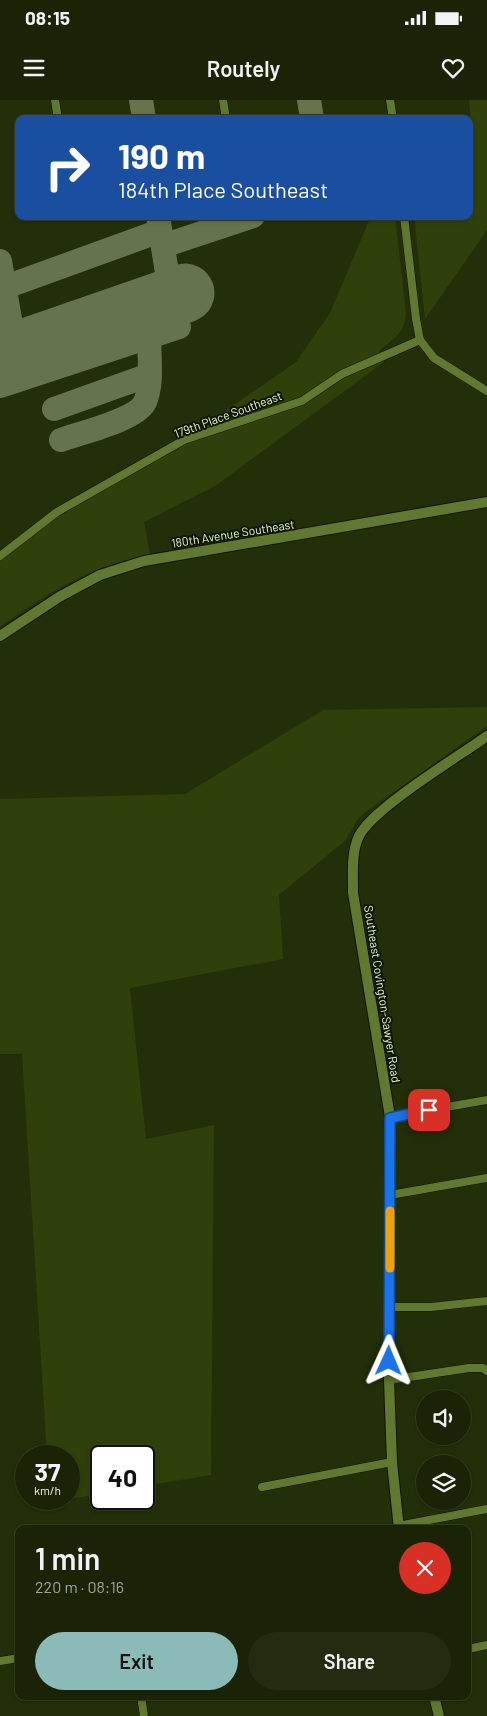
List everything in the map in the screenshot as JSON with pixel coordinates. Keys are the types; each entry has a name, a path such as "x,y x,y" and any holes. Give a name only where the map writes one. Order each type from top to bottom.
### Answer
{"street":[{"path":"55,100 57,115"},
{"path":"224,100 226,115"},
{"path":"390,100 392,115"},
{"path":"404,220 420,340 434,358 487,391"},
{"name":"179th Place Southeast","path":"0,556 57,512 184,440 302,401 342,374 420,340"},
{"name":"180th Avenue Southeast","path":"0,636 60,597 100,575 144,561 487,502"},
{"name":"Southeast Covington-Sawyer Road","path":"398,1525 392,1462 389,1380 390,1118 352,893 356,845 368,822 487,736"},
{"path":"390,1118 487,1100"},
{"path":"390,1195 487,1178"},
{"path":"390,1307 452,1306 487,1301"},
{"path":"389,1380 469,1368 483,1368 487,1371"},
{"path":"262,1487 392,1462"},
{"path":"408,1525 487,1510"},
{"path":"471,1648 487,1645"},
{"path":"0,1661 15,1659"},
{"path":"142,1700 144,1716"},
{"path":"435,1700 439,1716"}],"green space":[{"path":"469,100 487,100 487,230 425,319 414,220 473,220 474,150 473,115 470,115"},
{"path":"369,220 395,220 406,313 401,330 394,339 379,351 384,362 215,486 144,522 150,555 107,566 70,582 36,602 0,627 0,556 57,512 184,440 296,362 330,313"},
{"path":"487,707 487,726 364,813 356,822 346,840 279,895 283,959 130,988 146,1139 214,1125 211,1475 155,1484 155,1445 90,1445 90,1496 80,1497 80,1445 46,1445 22,1054 0,1054 0,799 185,794 323,710"}],"taxiway":[{"path":"141,100 143,115"},
{"path":"309,100 311,115"},
{"path":"0,386 179,327 171,298 159,220"},
{"path":"163,246 241,220"},
{"path":"0,289 160,231"},
{"path":"0,261 10,319 5,356"},
{"path":"61,440 120,420 140,409 145,402 149,387 149,336"},
{"path":"54,409 149,375"}],"runway":[{"path":"0,357 185,293"}],"slow traffic":[{"path":"390,1211 390,1268"}],"route":[{"path":"389,1361 390,1118 429,1110"}]}
